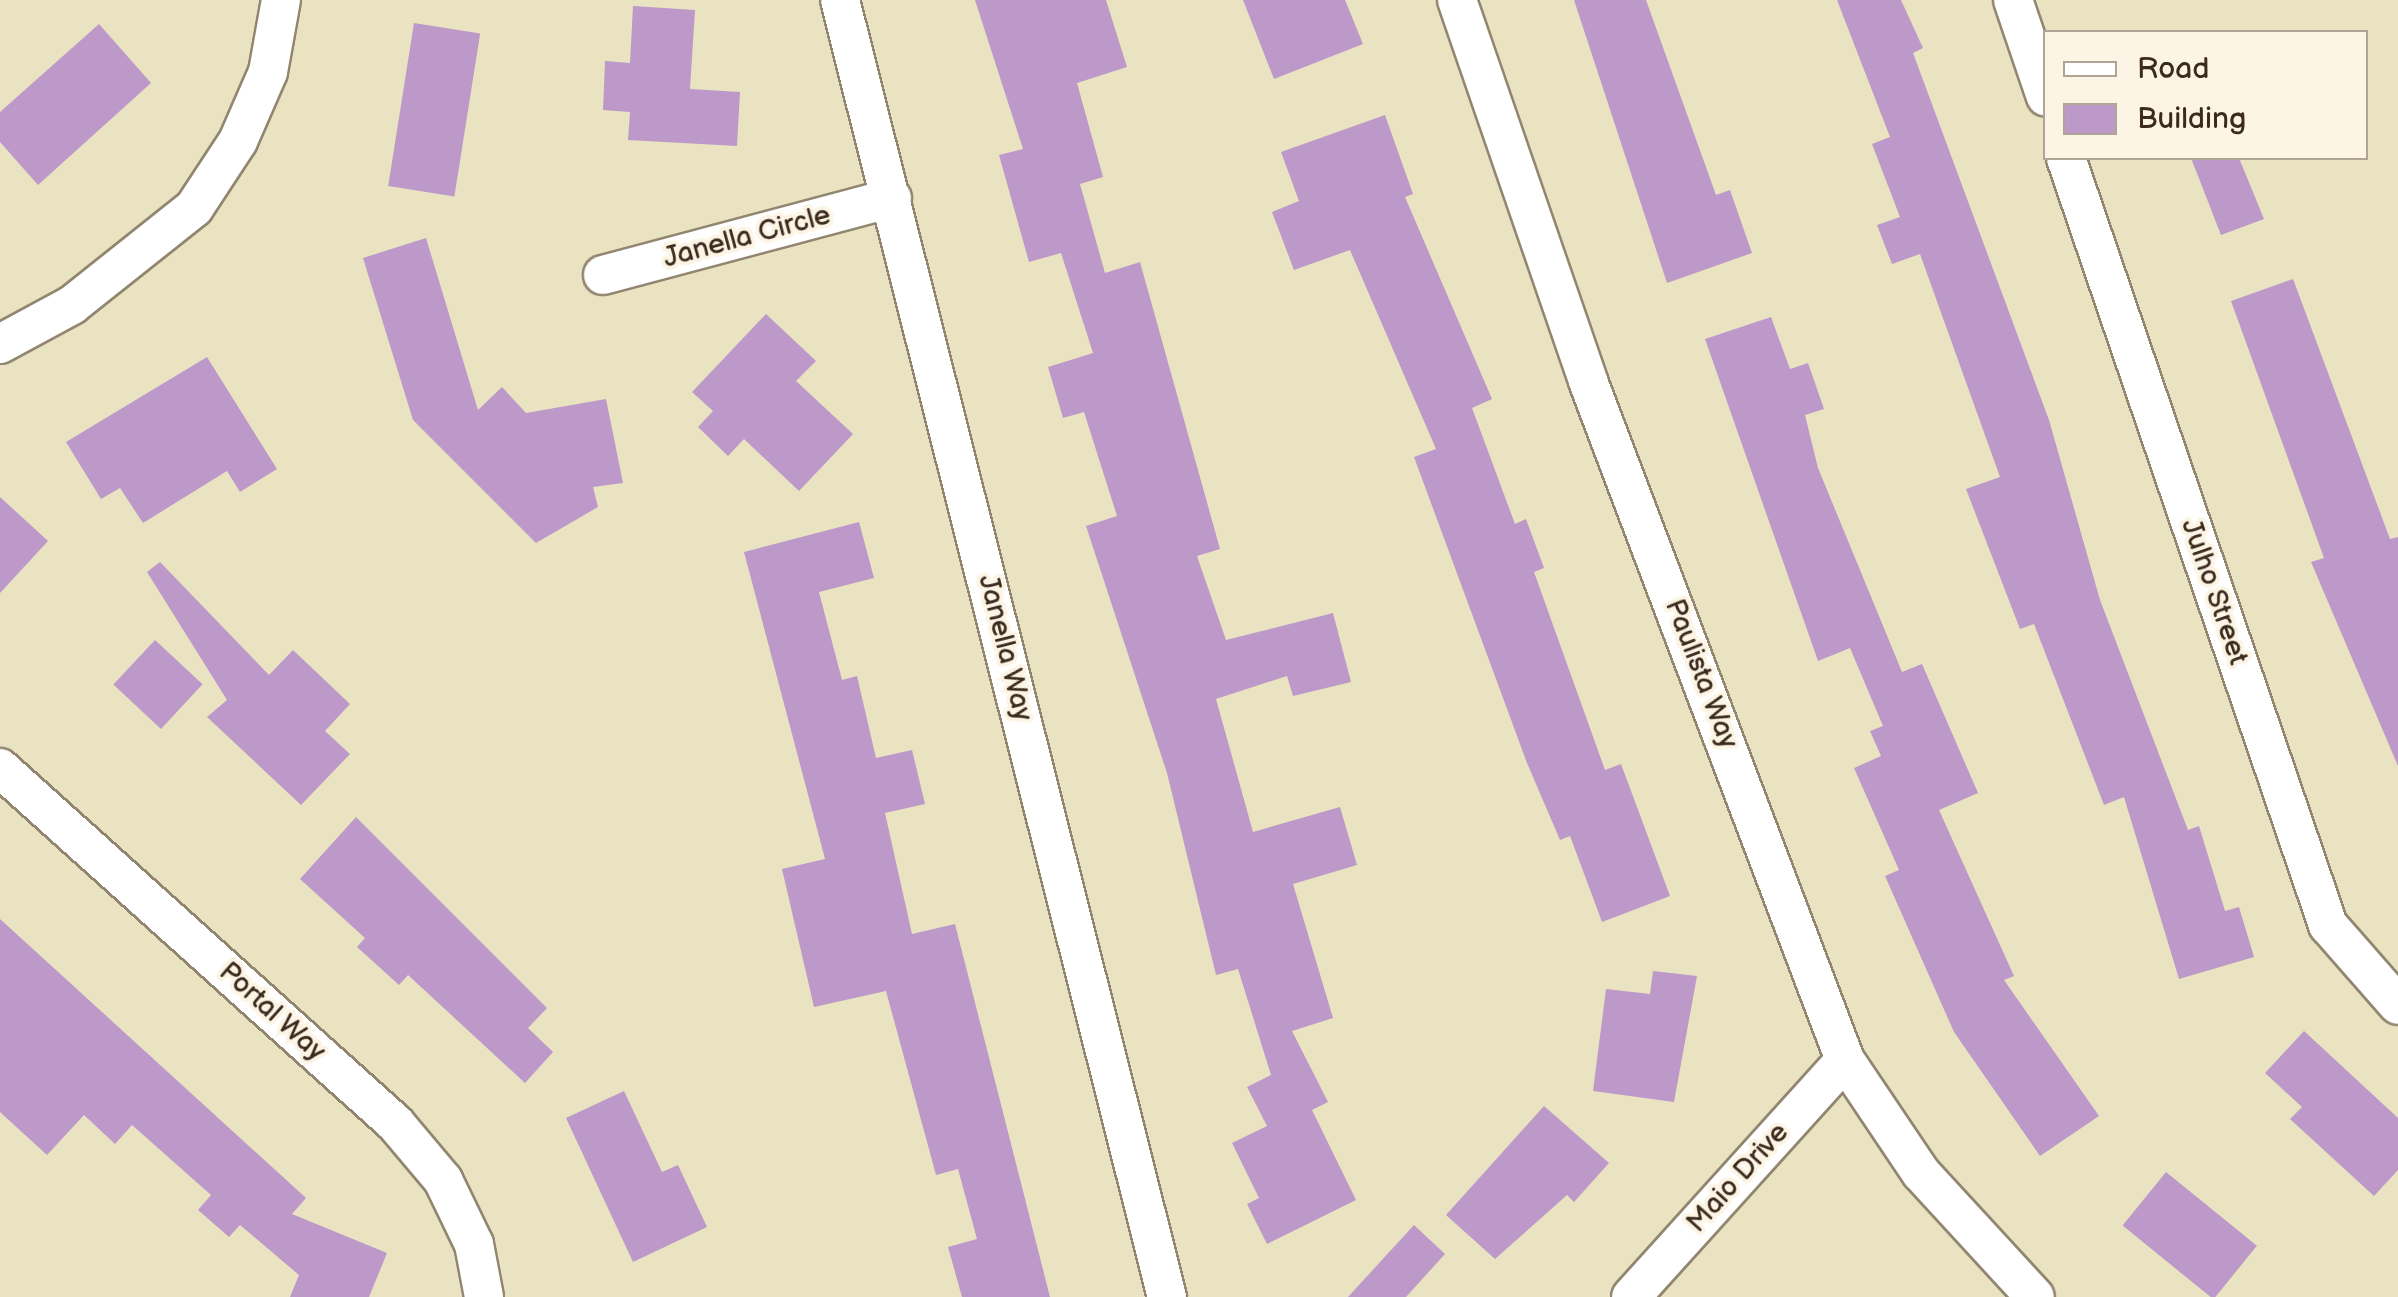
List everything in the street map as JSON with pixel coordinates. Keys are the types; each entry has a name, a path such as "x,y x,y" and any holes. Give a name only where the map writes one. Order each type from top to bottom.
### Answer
{"street":[{"path":"0,344 120,272 194,208 238,141 268,72 281,0"},
{"name":"Janella Way","path":"840,0 1168,1297"},
{"name":"Paulista Way","path":"1457,0 1588,381 1845,1060 1921,1173 2035,1297"},
{"path":"2012,0 2043,88"},
{"name":"Julho Street","path":"2067,160 2328,925 2398,1004"},
{"name":"Janella Circle","path":"603,275 892,198"},
{"name":"Portal Way","path":"0,768 395,1123 442,1180 474,1244 484,1297"},
{"name":"Maio Drive","path":"1631,1297 1845,1060"}],"building":[{"path":"975,0 1106,0 1127,67 1077,83 1103,177 1080,184 1105,273 1140,262 1220,549 1197,556 1226,640 1333,613 1351,682 1293,696 1287,676 1216,699 1253,832 1340,807 1357,865 1293,884 1333,1018 1292,1031 1328,1102 1312,1110 1356,1200 1267,1244 1247,1204 1259,1198 1232,1143 1267,1126 1247,1087 1271,1075 1238,969 1216,975 1167,773 1086,526 1117,516 1084,412 1063,418 1048,367 1093,353 1061,253 1029,262 999,155 1023,149"},
{"path":"1243,0 1345,0 1363,44 1274,79"},
{"path":"1574,0 1646,0 1716,195 1730,190 1752,253 1667,283"},
{"path":"1837,0 1901,0 1923,48 1913,53 2049,420 2100,600 2188,830 2199,826 2225,911 2239,907 2254,957 2179,979 2124,797 2104,805 2034,624 2020,629 1966,489 2000,477 1920,254 1892,264 1877,225 1900,217 1872,144 1890,137"},
{"path":"633,6 695,10 690,89 740,92 737,146 628,140 630,112 603,110 605,61 630,63"},
{"path":"414,23 480,33 454,196 388,186"},
{"path":"99,24 151,83 38,185 0,142 0,112"},
{"path":"1385,115 1413,194 1405,197 1492,399 1472,408 1515,524 1526,519 1544,568 1534,572 1605,770 1621,764 1670,896 1602,922 1570,836 1560,840 1527,763 1414,457 1436,449 1350,250 1294,270 1272,212 1299,201 1281,152"},
{"path":"2192,160 2240,160 2264,219 2221,235"},
{"path":"426,238 478,410 502,387 526,413 606,399 623,483 593,487 598,507 536,543 413,420 363,258"},
{"path":"2293,279 2390,539 2398,537 2398,766 2311,562 2324,558 2231,301"},
{"path":"766,314 816,361 796,381 853,434 799,491 744,439 728,456 698,427 713,411 692,392"},
{"path":"1771,317 1790,369 1808,363 1824,409 1805,415 1818,468 1902,672 1922,664 1978,793 1939,810 2014,976 2004,980 2099,1116 2040,1156 1954,1032 1885,876 1899,870 1854,768 1881,756 1870,731 1883,726 1850,648 1818,661 1705,339"},
{"path":"207,357 277,469 240,492 227,471 143,523 120,488 101,499 66,442"},
{"path":"0,497 48,541 0,593"},
{"path":"859,522 874,578 819,592 842,680 857,676 876,758 912,750 925,804 885,813 912,934 955,924 1050,1297 962,1297 948,1247 977,1239 958,1169 936,1175 886,991 814,1007 782,869 825,859 744,552"},
{"path":"160,562 269,675 293,650 350,704 325,731 350,754 301,805 207,717 227,700 147,572"},
{"path":"155,640 203,684 161,729 113,685"},
{"path":"356,817 547,1008 528,1028 553,1052 525,1083 408,975 399,985 357,947 365,938 300,879"},
{"path":"0,919 306,1198 292,1214 387,1253 369,1297 290,1297 299,1275 240,1225 229,1237 198,1210 211,1195 132,1125 115,1144 84,1115 47,1155 0,1112"},
{"path":"1653,971 1697,976 1674,1102 1593,1091 1606,989 1650,994"},
{"path":"2304,1031 2398,1118 2398,1170 2374,1196 2290,1119 2302,1107 2265,1073"},
{"path":"624,1091 662,1172 678,1165 707,1227 633,1262 566,1118"},
{"path":"1544,1106 1609,1163 1574,1202 1567,1195 1495,1259 1446,1215"},
{"path":"2166,1172 2257,1246 2215,1297 2211,1297 2123,1226"},
{"path":"1414,1225 1445,1254 1406,1297 1348,1297"}]}
